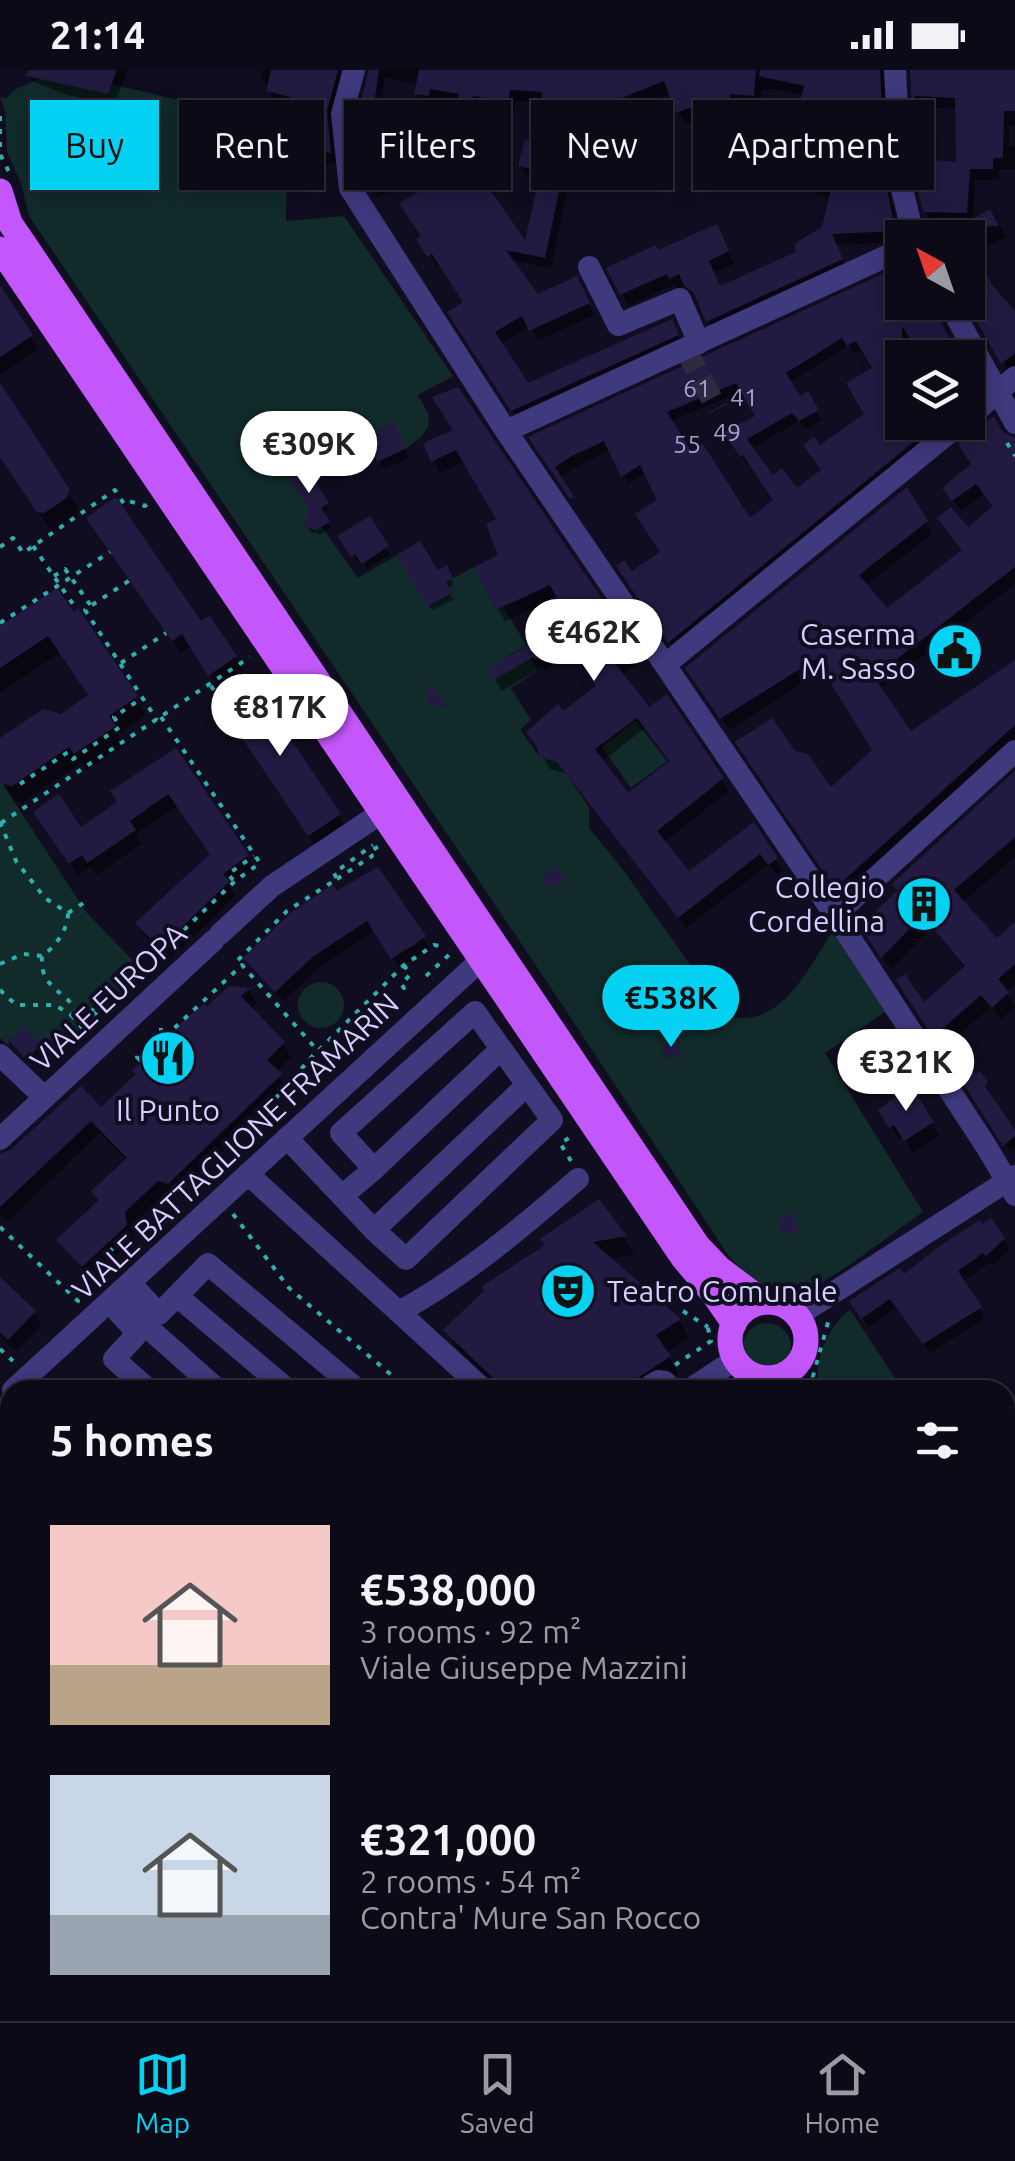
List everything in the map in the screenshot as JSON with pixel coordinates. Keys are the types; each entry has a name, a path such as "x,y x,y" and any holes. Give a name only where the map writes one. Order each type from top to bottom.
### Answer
{"main road":[{"path":"0,191 10,223 489,952 683,1258 714,1294 718,1324 731,1338 726,1354 761,1380"},
{"path":"0,249 385,830 489,952 698,1246 719,1268 764,1302"},
{"path":"718,1324 764,1302 777,1304 797,1316 805,1326 807,1338 798,1363 801,1380"},
{"path":"771,1380 798,1363"}],"street":[{"path":"354,70 342,114 350,188 656,656 835,915 1012,1185 878,1262 797,1316"},
{"path":"894,70 901,186 910,220"},
{"path":"506,430 885,258"},
{"path":"589,267 618,324 680,299 699,343"},
{"path":"961,320 1007,385 1011,432"},
{"path":"985,403 1007,385"},
{"path":"656,656 939,440"},
{"path":"835,915 1015,751"},
{"name":"VIALE EUROPA","path":"0,1139 209,937 272,886 385,830"},
{"name":"VIALE BATTAGLIONE FRAMARIN","path":"24,1380 489,952"},
{"path":"287,1138 406,1259 552,1120 475,1012 341,1132 374,1169"},
{"path":"342,1196 501,1048"},
{"path":"0,1055 44,1097"},
{"path":"374,1230 527,1085"},
{"path":"248,1174 473,1380"},
{"path":"399,1312 444,1287 491,1253 578,1179"},
{"path":"120,1294 160,1314 208,1264 346,1380"},
{"path":"120,1294 138,1333 114,1358 138,1380"},
{"path":"120,1294 154,1333 207,1380"},
{"path":"177,1296 276,1380"},
{"path":"699,1380 726,1354"}],"path":[{"path":"1011,432 1015,456"},
{"path":"0,546 13,538 23,553 88,513 115,490 124,504 129,501 145,506 154,500"},
{"path":"33,546 121,663 260,863 235,881 161,952"},
{"path":"0,624 110,552"},
{"path":"54,576 65,569 83,610"},
{"path":"83,610 130,580"},
{"path":"121,663 166,633"},
{"path":"68,914 45,898 16,861 1,822 239,664"},
{"path":"212,673 216,680"},
{"path":"210,684 222,702"},
{"path":"20,784 68,752 73,759 120,727 114,717 142,698"},
{"path":"337,879 334,873 385,830"},
{"path":"161,1028 161,1035 137,1057 140,1060 287,910 372,856 370,852 385,830"},
{"path":"242,890 228,874 254,856"},
{"path":"246,861 256,877"},
{"path":"68,914 85,902"},
{"path":"0,964 22,954 42,956 53,948 68,914"},
{"path":"186,928 209,937"},
{"path":"268,1108 318,1050 404,965 434,945 453,950 426,976"},
{"path":"0,990 16,1004 55,1005 73,1014 81,1021 114,990 117,994 84,1024 85,1028 73,1014 69,1001 47,982 42,956"},
{"path":"238,961 318,1050"},
{"path":"404,965 410,975 400,984 404,988 408,983"},
{"path":"24,1064 44,1046"},
{"path":"569,1155 560,1143 582,1130"},
{"path":"221,1199 289,1288 397,1380"},
{"path":"155,1209 173,1228"},
{"path":"0,1228 78,1301"},
{"path":"109,1252 127,1235"},
{"path":"814,1380 832,1310"},
{"path":"684,1311 718,1324"},
{"path":"703,1316 718,1324"},
{"path":"718,1324 726,1354"},
{"path":"674,1366 711,1341 718,1324"},
{"path":"0,1349 14,1362"}],"green space":[{"path":"43,77 111,84 179,100 179,190 287,190 286,221 344,216 453,376 418,395 429,425 404,450 394,423 365,436 374,456 335,475 324,475 312,460 304,465 317,530 322,527 358,578 397,555 427,605 451,593 446,582 474,567 496,610 504,607 526,645 508,660 531,658 538,670 511,688 531,720 520,730 540,757 554,756 589,807 589,828 726,1016 746,1018 778,1005 804,976 836,926 888,1010 825,1053 923,1212 833,1276 801,1291 786,1293 758,1283 726,1252 29,216 21,183 7,152 5,111 0,97 6,98"},
{"path":"636,721 667,761 631,788 602,747"},
{"path":"0,780 86,912 143,971 120,993 114,987 75,1023 80,1031 73,1031 67,1043 38,1066 29,1065 45,1048 25,1027 9,1040 9,1046 0,1038"},
{"path":"321,982 337,989 344,1005 337,1021 321,1028 305,1021 298,1005 305,989"},
{"path":"850,1310 896,1380 818,1380 824,1346"},
{"path":"767,1323 784,1330 791,1347 784,1364 767,1371 750,1364 743,1347 750,1330"}],"building":[{"path":"28,70 117,70 108,94 27,76"},
{"path":"271,70 338,70 327,111 331,153 324,152 324,100 289,100 290,97 266,91"},
{"path":"369,70 379,70 375,100 361,100"},
{"path":"419,70 756,70 754,96 730,94 730,100 693,100 693,107 676,113 664,81 617,100 541,100 542,92 510,90 508,100 473,96 472,100 458,100 459,94 430,89 429,96 414,94"},
{"path":"760,70 880,70 882,100 801,100 804,86 759,76"},
{"path":"910,70 1015,70 1015,111 1004,111 1003,158 993,158 993,169 970,169 967,213 923,212 918,190 934,190 934,160 956,162 955,98 915,96 911,100"},
{"path":"525,139 531,140 531,169 518,166"},
{"path":"422,190 490,190 525,240 537,190 559,190 545,258 506,250 538,294 577,276 590,303 529,331 522,316 495,332 528,383 672,319 679,335 511,411 447,312 463,302 432,254 427,257 416,239 421,236 399,203"},
{"path":"831,190 887,190 894,220 885,220 885,232 832,234 843,259 706,322 694,293 679,274 669,279 667,274 620,295 606,268 717,224 729,251 709,261 720,286 796,252 795,243 822,227"},
{"path":"990,209 999,226 985,227 985,220 971,220"},
{"path":"885,273 885,320 939,320 951,340 911,340 902,326 902,340 885,340 885,440 916,440 668,643 616,566 624,560 632,571 660,552 635,514 657,500 640,465 621,477 604,441 570,457 555,467 574,497 570,499 528,437","holes":["842,338 847,346 856,341 872,368 846,383 864,414 820,445 814,437 803,445 821,470 797,488 782,468 773,475 747,439 792,413 799,421 819,410 808,391 800,396 786,373","736,383 755,416 723,433 773,500 750,518 703,444 691,451 667,412"]},
{"path":"985,273 1015,311 1015,353 1001,364 976,320 985,320"},
{"path":"0,285 33,335 0,357"},
{"path":"0,383 69,488 68,497 44,513 37,512 0,457"},
{"path":"458,387 636,649 615,663 649,707 667,694 724,778 657,831 689,871 754,822 778,858 768,865 760,854 678,918 557,762 540,757 526,732 558,704 563,711 596,686 586,664 592,660 576,634 493,681 486,670 557,627 551,618 563,609 550,585 496,610 474,567 498,555 486,524 496,519 456,450 431,462 423,443 453,430 432,397","holes":["637,718 669,761 628,793 595,749"]},
{"path":"994,416 1002,431 1015,438 1015,567 874,677 911,731 1015,660 1015,725 841,883 831,883 735,742 772,718 795,751 808,754 831,787 872,750 816,659 720,719 685,668 907,487 928,521 859,575 887,608 962,550 937,518 951,507 968,527 993,506 976,484 952,501 942,488 971,464 958,444 963,440 985,440 985,423"},
{"path":"394,423 407,448 377,462 365,436"},
{"path":"304,464 329,503 321,508 330,521 317,530 304,527 308,507 284,471"},
{"path":"116,497 201,621 210,616 237,656 208,676 182,634 172,641 86,518"},
{"path":"370,516 389,546 362,564 355,554 351,557 337,536"},
{"path":"420,541 438,570 447,565 453,578 446,582 452,593 427,606 397,555"},
{"path":"57,588 74,612 78,608 138,696 109,716 116,726 74,754 69,747 12,786 3,784 0,738 43,709 61,714 88,695 48,636 0,668 0,626"},
{"path":"430,681 449,708 426,705"},
{"path":"252,682 341,814 308,836 219,704"},
{"path":"176,748 249,855 223,874 230,881 160,948 135,923 210,854 168,794 130,821 136,830 87,863 82,855 69,864 33,812 59,794 81,827 117,802 110,791"},
{"name":"Collegio Cordellina","path":"1015,771 1015,837 954,890 997,938 1015,922 1015,964 998,979 1009,992 992,1008 981,995 933,1037 896,980 905,974 924,1002 965,966 922,916 881,958 860,926 898,890 892,884"},
{"path":"556,865 566,880 555,887 543,885 545,872"},
{"path":"378,867 426,936 414,945 391,959 367,921 314,956 275,992 243,958 293,911 332,885 337,891"},
{"path":"229,986 251,988 241,996 285,1042 267,1060 282,1074 168,1184 158,1181 125,1212 127,1225 82,1267 56,1240 99,1200 91,1191 127,1158 91,1121 0,1207 0,1154 10,1150 81,1086 101,1107 192,1013 204,1004 207,1006"},
{"path":"24,1026 42,1044 26,1059 9,1041"},
{"path":"672,1039 682,1053 674,1059 663,1057 663,1045"},
{"path":"959,1049 976,1074 980,1071 988,1083 985,1086 1015,1130 1015,1136 1003,1146 947,1058"},
{"path":"911,1085 934,1122 904,1141 894,1125 889,1128 878,1110"},
{"name":"Teatro Comunale","path":"599,1199 627,1236 593,1242 681,1319 656,1335 671,1356 635,1380 494,1380 443,1330 485,1290 481,1287 545,1245 540,1239"},
{"path":"789,1211 800,1228 792,1234 778,1231 780,1218"},
{"path":"991,1218 1005,1238 986,1256 983,1253 958,1271 982,1307 923,1344 890,1299 861,1319 849,1301 900,1268 904,1274 944,1243 980,1220 983,1224"},
{"path":"0,1277 36,1311 8,1340 0,1333"}],"tunnel":[{"path":"686,350 717,409"}],"place":[{"name":"Caserma M. Sasso","path":"955,651"},
{"name":"Collegio Cordellina","path":"924,904"},
{"name":"Il Punto","path":"168,1058"},
{"name":"Teatro Comunale","path":"568,1291"}]}
